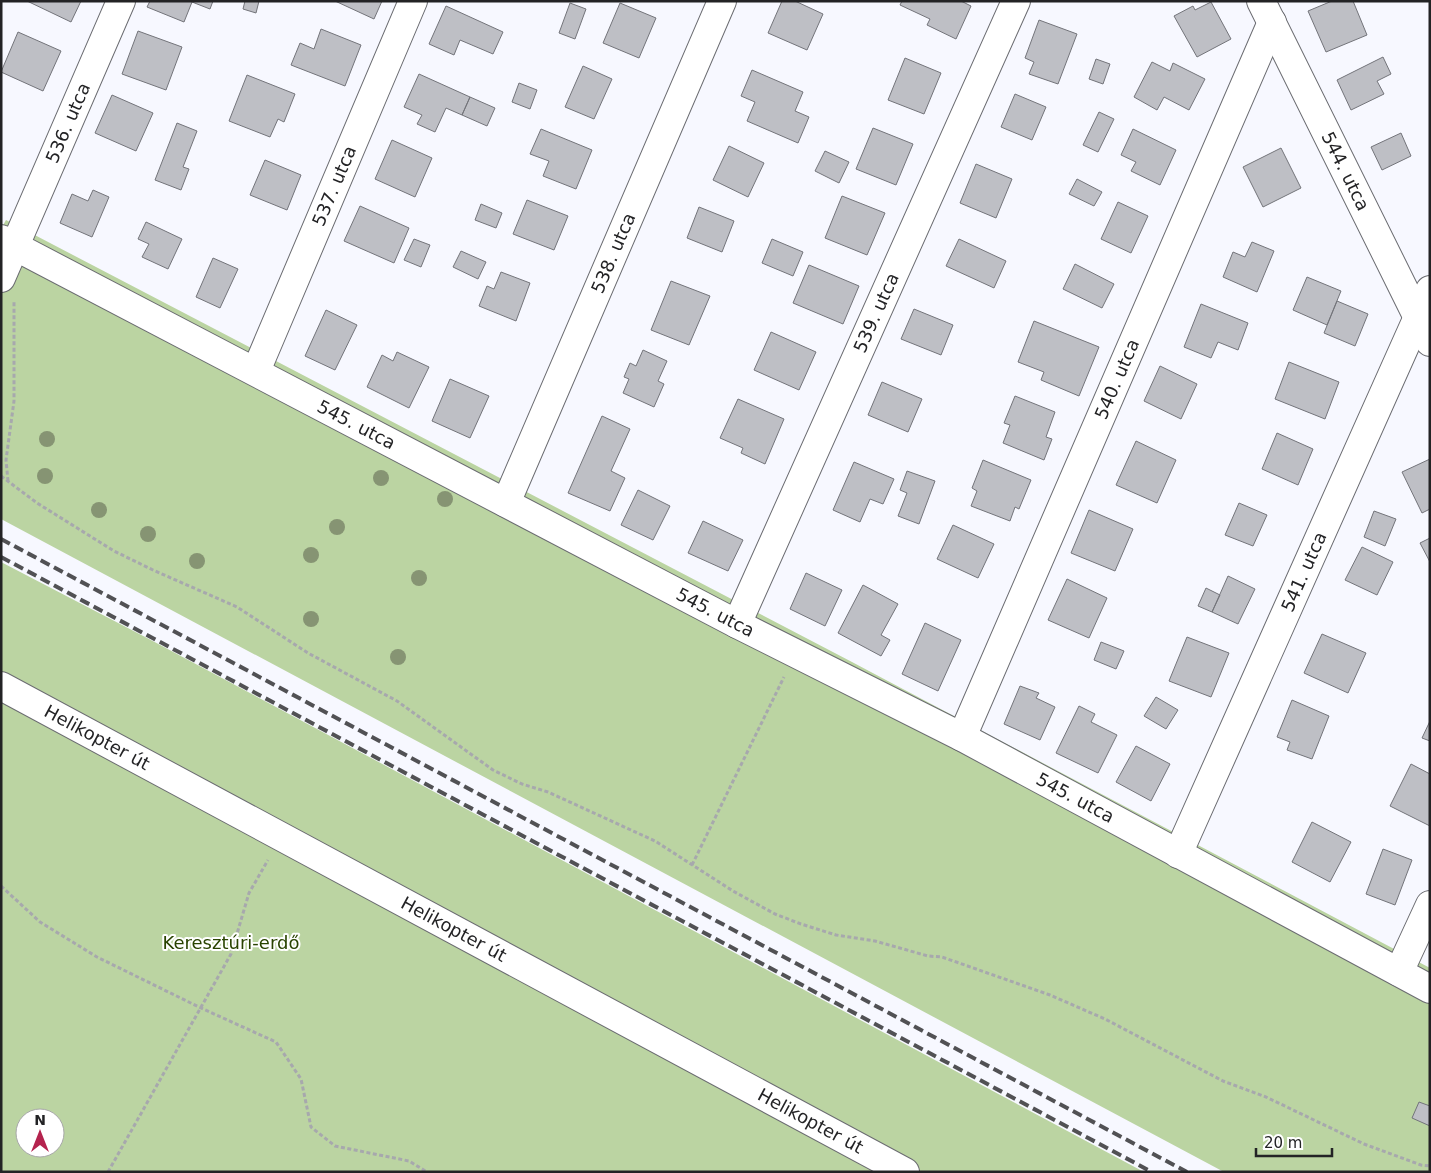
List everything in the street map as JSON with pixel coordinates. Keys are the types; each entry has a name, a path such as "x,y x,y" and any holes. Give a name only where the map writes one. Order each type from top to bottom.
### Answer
{"street":[{"name":"536. utca","path":"8,286 8,243 122,1"},
{"name":"537. utca","path":"256,371 414,1"},
{"name":"538. utca","path":"506,503 722,1"},
{"name":"539. utca","path":"736,624 1016,1"},
{"name":"544. utca","path":"1266,12 1430,342"},
{"name":"540. utca","path":"962,737 1266,12"},
{"name":"545. utca","path":"8,243 256,371 736,624 962,737 1430,989"},
{"name":"541. utca","path":"1178,854 1430,290"},
{"name":"Helikopter út","path":"1,686 905,1172"},
{"path":"1400,972 1430,905"}],"path":[{"path":"8,286 14,401 6,460 8,482"},
{"path":"1,476 37,503 114,551 169,578 237,607 308,653 397,701 493,770 522,784 548,792 655,841 732,891 775,914 836,934 875,941 928,956 942,957 1050,995 1105,1019 1223,1081 1266,1097 1364,1144 1421,1165 1430,1166"},
{"path":"692,865 796,654"},
{"path":"108,1172 232,954 249,893 282,837"},
{"path":"1,886 40,922 97,956 201,1008 276,1042 301,1079 311,1127 335,1146 409,1161 427,1172"}],"green space":[{"path":"6,220 852,662 1430,968 1430,1172 1224,1172 1,519 1,229"},
{"name":"Keresztúri-erdő","path":"1,562 149,639 1144,1172 1,1172"}],"building":[{"path":"27,1 81,1 71,22"},
{"path":"150,1 213,1 210,9 192,2 184,22 147,7"},
{"path":"245,1 259,1 256,13 243,9"},
{"path":"335,1 382,1 374,19"},
{"path":"782,1 795,1 823,14 807,50 768,33"},
{"path":"902,1 961,1 971,6 956,39 927,25 930,19 900,5"},
{"path":"1332,1 1353,1 1367,35 1326,52 1308,11"},
{"path":"1211,2 1231,39 1197,57 1174,16 1193,6 1195,10"},
{"path":"570,3 586,9 575,39 559,33"},
{"path":"620,3 656,18 639,58 603,43"},
{"path":"446,6 503,32 493,54 460,40 454,55 429,44"},
{"path":"1039,20 1077,34 1058,84 1029,74 1034,62 1025,58"},
{"path":"321,29 361,45 345,86 291,65 300,43 314,49"},
{"path":"138,31 182,47 166,90 122,74"},
{"path":"18,32 61,51 43,91 1,72"},
{"path":"1383,57 1391,74 1377,81 1384,94 1351,110 1337,80"},
{"path":"905,58 941,73 924,114 888,100"},
{"path":"1096,59 1110,64 1103,84 1089,79"},
{"path":"1152,62 1170,71 1173,63 1205,79 1189,110 1164,97 1157,110 1134,97"},
{"path":"583,66 612,79 594,119 565,107"},
{"path":"752,70 803,92 795,111 809,117 798,143 747,121 755,102 741,96"},
{"path":"419,74 470,97 462,115 446,108 435,132 417,124 422,115 404,107"},
{"path":"247,75 295,94 284,122 278,119 270,137 229,121"},
{"path":"519,83 537,90 530,109 512,102"},
{"path":"1015,94 1046,107 1032,140 1001,127"},
{"path":"112,95 153,113 136,151 95,133"},
{"path":"470,97 495,108 487,126 462,115"},
{"path":"1099,112 1114,119 1098,152 1083,145"},
{"path":"177,123 197,131 183,167 189,169 181,190 155,180"},
{"path":"873,128 913,144 896,185 856,169"},
{"path":"541,129 592,150 576,189 543,176 549,161 530,154"},
{"path":"1133,129 1176,150 1160,185 1131,171 1136,162 1121,155"},
{"path":"1401,133 1411,156 1382,170 1371,147"},
{"path":"392,140 432,158 415,197 375,179"},
{"path":"729,146 764,163 748,197 713,180"},
{"path":"1281,148 1301,188 1263,207 1243,167"},
{"path":"825,151 849,162 839,183 815,171"},
{"path":"265,160 301,175 287,210 250,195"},
{"path":"976,164 1012,179 996,218 960,203"},
{"path":"1077,179 1102,192 1094,206 1069,194"},
{"path":"93,190 109,197 92,237 60,223 72,194 88,201"},
{"path":"842,196 885,213 867,255 825,238"},
{"path":"527,200 568,216 554,250 513,234"},
{"path":"1118,202 1148,216 1131,253 1101,239"},
{"path":"481,204 502,213 496,228 475,220"},
{"path":"360,206 409,228 394,263 344,241"},
{"path":"699,207 734,221 722,252 687,238"},
{"path":"146,222 182,239 168,269 142,257 149,244 138,239"},
{"path":"414,239 430,245 421,267 404,260"},
{"path":"772,239 803,252 793,276 762,263"},
{"path":"959,239 1006,261 994,288 946,266"},
{"path":"1252,242 1274,251 1257,292 1223,277 1233,252 1245,257"},
{"path":"461,251 486,262 478,279 453,267"},
{"path":"213,258 238,269 220,308 196,297"},
{"path":"1075,264 1114,284 1102,308 1063,289"},
{"path":"809,265 859,286 843,324 793,303"},
{"path":"501,272 530,283 516,321 479,306 487,286 494,289"},
{"path":"1307,277 1341,291 1327,325 1293,310"},
{"path":"671,281 710,296 689,345 651,330"},
{"path":"1337,301 1368,314 1355,346 1324,333"},
{"path":"1201,304 1248,323 1238,350 1218,342 1211,358 1184,347"},
{"path":"914,309 953,325 941,355 901,339"},
{"path":"326,310 357,325 335,370 305,356"},
{"path":"1034,321 1099,347 1079,396 1041,380 1044,372 1018,362"},
{"path":"771,332 816,352 799,390 754,370"},
{"path":"643,350 667,361 658,381 664,384 654,407 623,393 629,379 624,377 630,363 636,366"},
{"path":"397,352 429,367 409,408 367,387 382,355 393,361"},
{"path":"1289,362 1339,382 1325,419 1275,399"},
{"path":"1160,366 1197,384 1181,419 1144,401"},
{"path":"450,379 489,396 470,438 432,421"},
{"path":"882,382 922,399 908,432 868,415"},
{"path":"1015,396 1055,412 1046,437 1052,439 1044,460 1003,443 1010,425 1004,423"},
{"path":"738,399 784,419 765,464 741,453 743,448 720,438"},
{"path":"602,416 630,429 611,471 625,478 610,511 568,493"},
{"path":"1277,433 1313,449 1298,485 1262,469"},
{"path":"1136,441 1176,460 1157,503 1116,485"},
{"path":"1430,459 1430,509 1422,513 1402,472"},
{"path":"983,460 1031,480 1019,509 1015,507 1010,521 971,506 977,491 972,488"},
{"path":"854,462 894,479 883,504 870,499 860,522 833,510"},
{"path":"907,471 935,481 919,524 898,516 907,493 900,490"},
{"path":"638,490 670,506 653,540 621,525"},
{"path":"1239,503 1267,515 1253,546 1225,535"},
{"path":"1089,510 1133,529 1115,571 1071,553"},
{"path":"1374,511 1396,519 1385,546 1364,537"},
{"path":"703,521 743,540 728,571 688,553"},
{"path":"953,525 994,544 978,578 937,559"},
{"path":"1430,538 1430,562 1420,543"},
{"path":"1362,547 1393,562 1377,595 1345,580"},
{"path":"806,573 842,590 825,626 790,609"},
{"path":"1228,576 1255,589 1238,624 1212,612"},
{"path":"1067,579 1107,598 1089,638 1048,620"},
{"path":"863,585 898,604 881,635 890,640 881,656 838,633"},
{"path":"1206,588 1220,595 1212,612 1198,606"},
{"path":"925,623 961,640 938,691 902,674"},
{"path":"1322,634 1366,653 1348,693 1304,673"},
{"path":"1187,637 1229,653 1211,697 1169,681"},
{"path":"1101,642 1124,651 1116,669 1094,660"},
{"path":"1020,686 1039,693 1036,698 1055,707 1040,740 1004,724"},
{"path":"1156,697 1178,710 1166,729 1144,716"},
{"path":"1292,700 1329,716 1312,759 1287,750 1290,742 1277,737"},
{"path":"1079,706 1095,714 1091,722 1117,735 1098,773 1056,753"},
{"path":"1430,721 1430,741 1422,738"},
{"path":"1136,746 1170,764 1151,801 1116,782"},
{"path":"1411,764 1430,774 1430,826 1390,806"},
{"path":"1312,822 1351,842 1330,882 1292,862"},
{"path":"1383,849 1412,860 1395,905 1366,894"},
{"path":"1419,1102 1430,1106 1430,1126 1412,1118"}],"railway":[{"path":"1,539 1187,1172"},
{"path":"1,557 1152,1172"}]}
